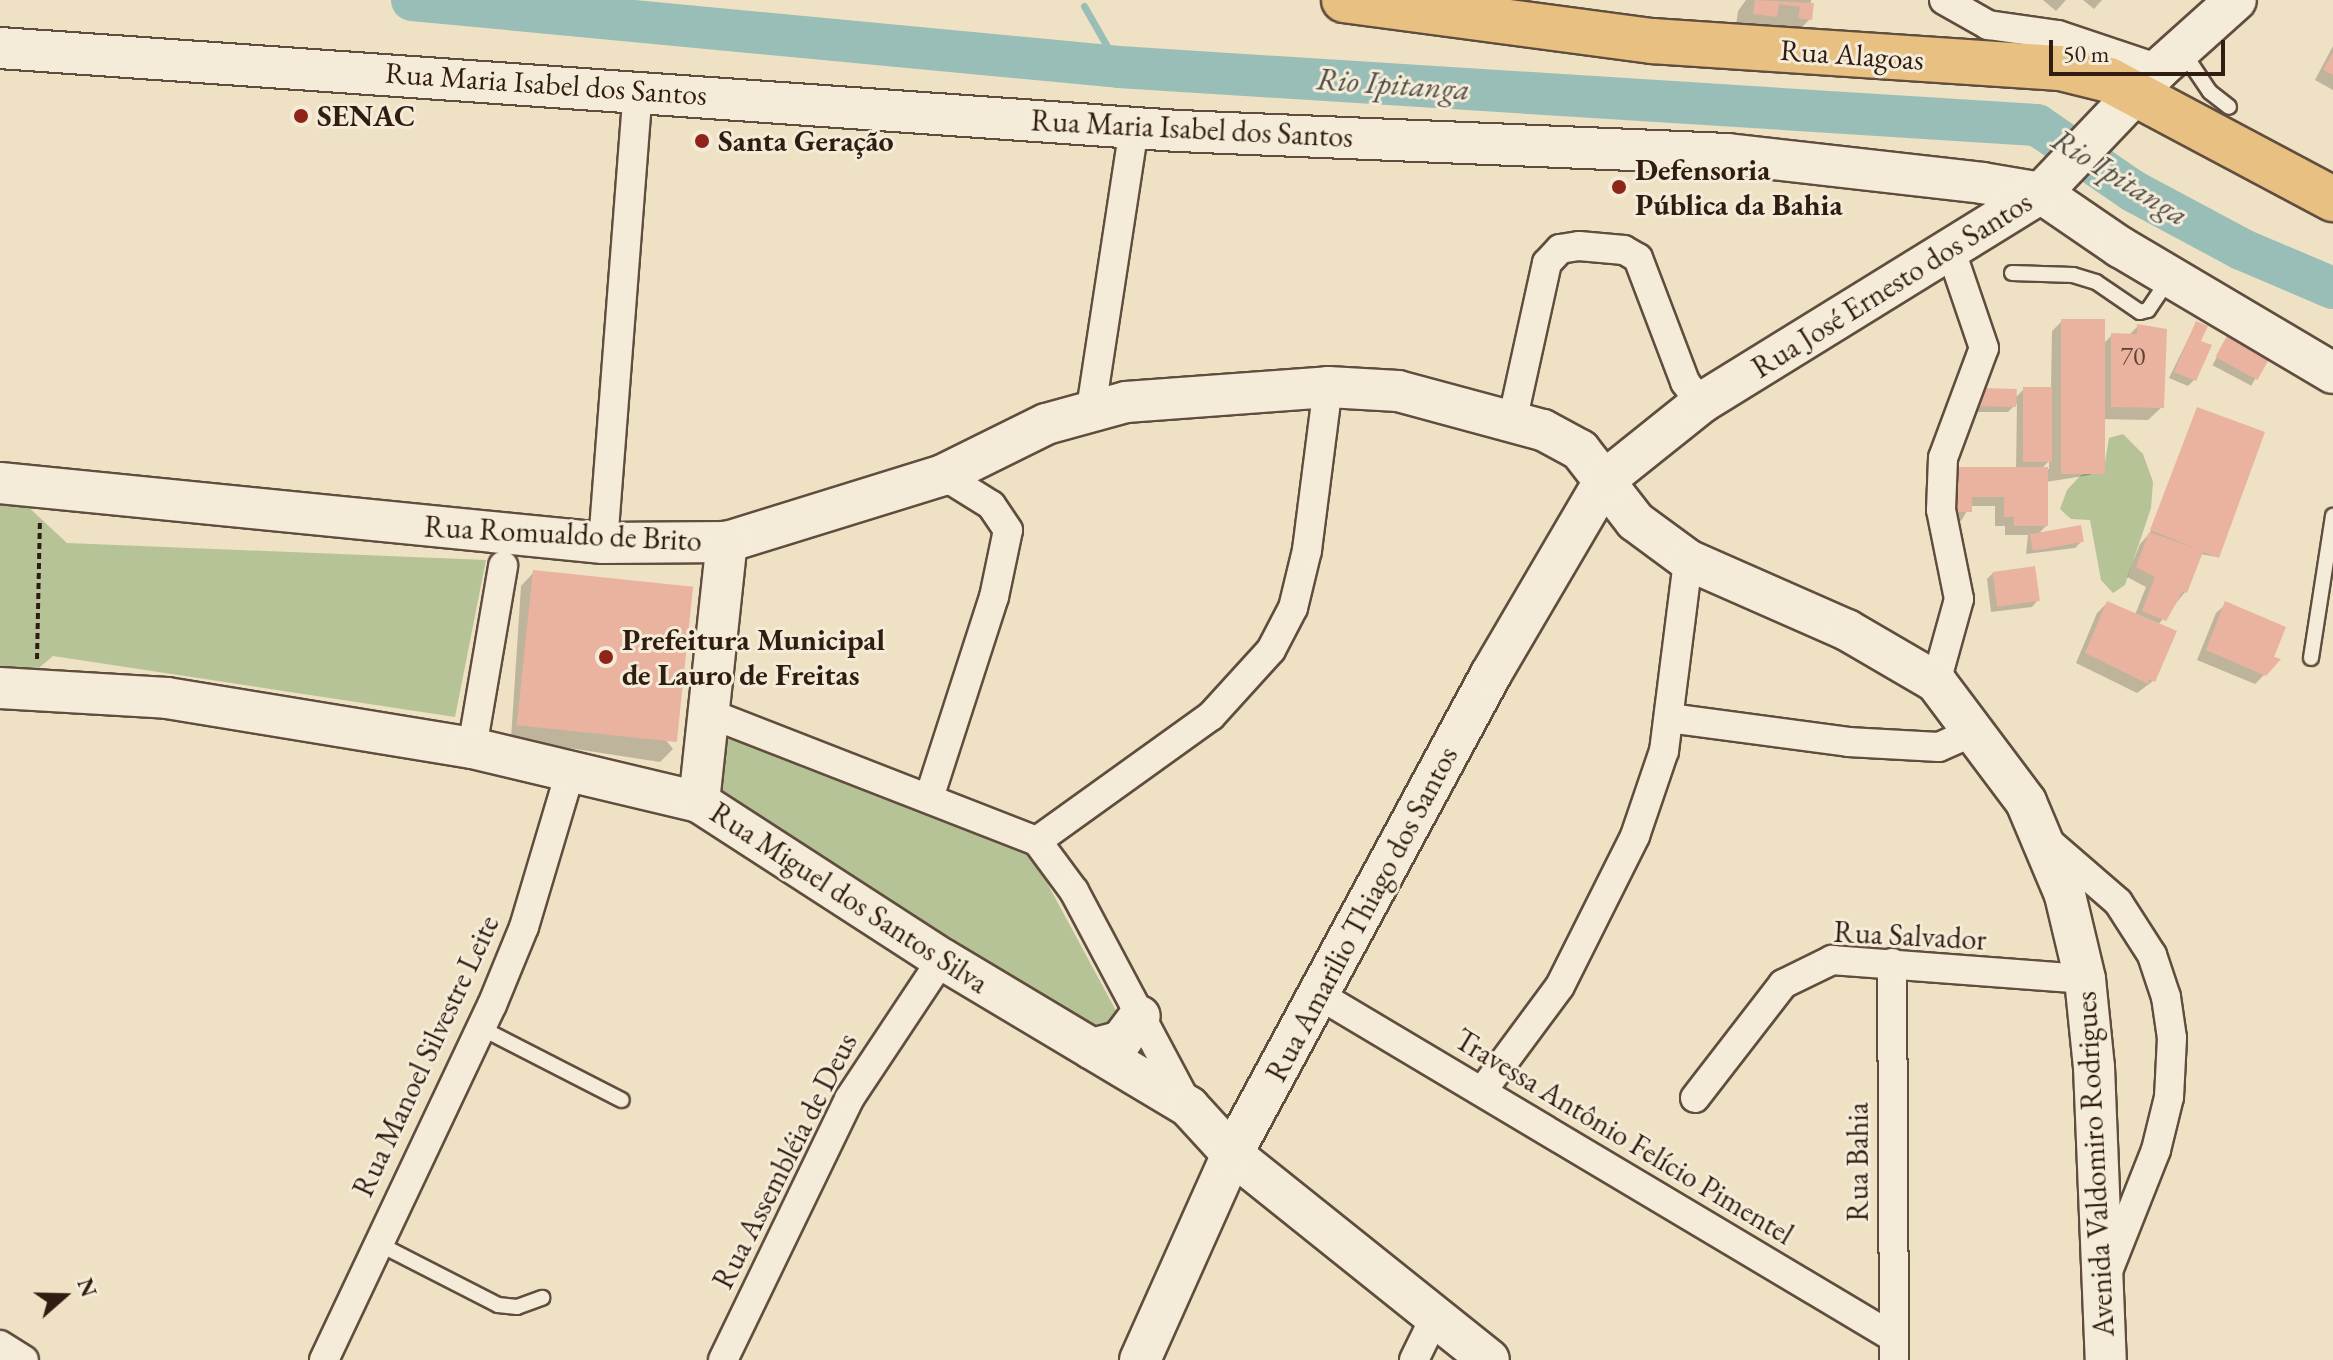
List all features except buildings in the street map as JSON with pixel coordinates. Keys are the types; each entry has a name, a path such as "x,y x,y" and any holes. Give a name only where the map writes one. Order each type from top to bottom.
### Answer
{"main road":[{"name":"Rua Alagoas","path":"1344,0 1652,41 2060,68 2109,80 2169,59 2333,199"}],"street":[{"path":"1944,0 1988,25 2058,35 2169,59"},
{"name":"Rua José Ernesto dos Santos","path":"1605,480 1701,403 2049,187 2169,59 2236,0"},
{"name":"Rua Maria Isabel dos Santos","path":"0,48 638,89 1134,128 1728,154 2049,187 2170,277 2333,373"},
{"path":"603,543 638,89"},
{"path":"1091,409 1134,128"},
{"path":"1512,422 1547,263 1560,249 1579,246 1624,250 1638,258 1685,382 1701,403"},
{"path":"1936,682 1959,599 1941,510 1943,458 1984,348 1950,248"},
{"path":"1037,841 1211,716 1271,650 1293,608 1307,550 1328,387"},
{"name":"Rua Romualdo de Brito","path":"0,483 41,485 202,507 603,543 727,542 943,475 1046,424 1091,409 1328,387 1398,391 1512,422 1580,450 1605,480"},
{"path":"929,798 994,597 1008,530 991,505 943,475"},
{"name":"Avenida Valdomiro Rodrigues","path":"1605,480 1635,521 1688,560 1847,630 1936,682 2026,802 2065,895 2085,979 2106,1360"},
{"name":"Rua Amarilio Thiago dos Santos","path":"1140,1360 1232,1154 1491,674 1605,480"},
{"path":"699,802 727,542"},
{"path":"1483,1090 1560,986 1598,916 1635,836 1669,718 1688,560"},
{"path":"472,748 503,566"},
{"name":"Rua Miguel dos Santos Silva","path":"18,688 167,698 472,748 699,802 942,959 1189,1107 1232,1154 1434,1319 1489,1360"},
{"path":"708,713 1037,841 1068,880 1189,1107"},
{"path":"1669,718 1848,742 1939,747 1975,731"},
{"name":"Rua Manoel Silvestre Leite","path":"324,1360 481,1028 524,927 570,773"},
{"path":"2043,837 2118,902 2152,955 2170,1024 2169,1097 2156,1150 2103,1283"},
{"name":"Rua Assembléia de Deus","path":"723,1360 849,1099 942,959"},
{"name":"Rua Salvador","path":"1695,1098 1783,984 1832,960 2085,979"},
{"name":"Rua Bahia","path":"1892,963 1893,1348"},
{"name":"Travessa Antônio Felício Pimentel","path":"1319,995 1483,1090 1893,1348"},
{"path":"1092,1049 1121,1041 1140,1016"},
{"path":"1414,1360 1434,1319"},
{"path":"0,1345 24,1360"}],"lane":[{"path":"2169,59 2229,107"},
{"path":"2012,273 2073,275 2096,282 2140,312 2148,310 2170,277"},
{"path":"2311,658 2333,516"},
{"path":"481,1028 622,1100"},
{"path":"377,1243 498,1305 517,1307 542,1298"}],"path":[{"path":"18,688 41,485"}],"green space":[{"path":"2123,434 2143,454 2153,482 2151,508 2125,585 2113,593 2101,580 2090,520 2071,519 2060,509 2067,490 2081,475 2104,468 2109,438"},
{"path":"0,498 24,503 67,543 486,560 455,717 53,656 33,673 0,675"},
{"path":"723,717 1032,855 1121,1020 1104,1040 717,790"}],"waterway":[{"name":"Rio Ipitanga","path":"412,0 1119,67 2037,125 2133,191 2241,249 2333,288"},
{"path":"1084,6 1119,67"}],"place":[{"name":"SENAC","path":"301,116"},
{"name":"Santa Geração","path":"702,141"},
{"name":"Defensoria Pública da Bahia","path":"1619,187"},
{"name":"Prefeitura Municipal de Lauro de Freitas","path":"606,657"}]}
